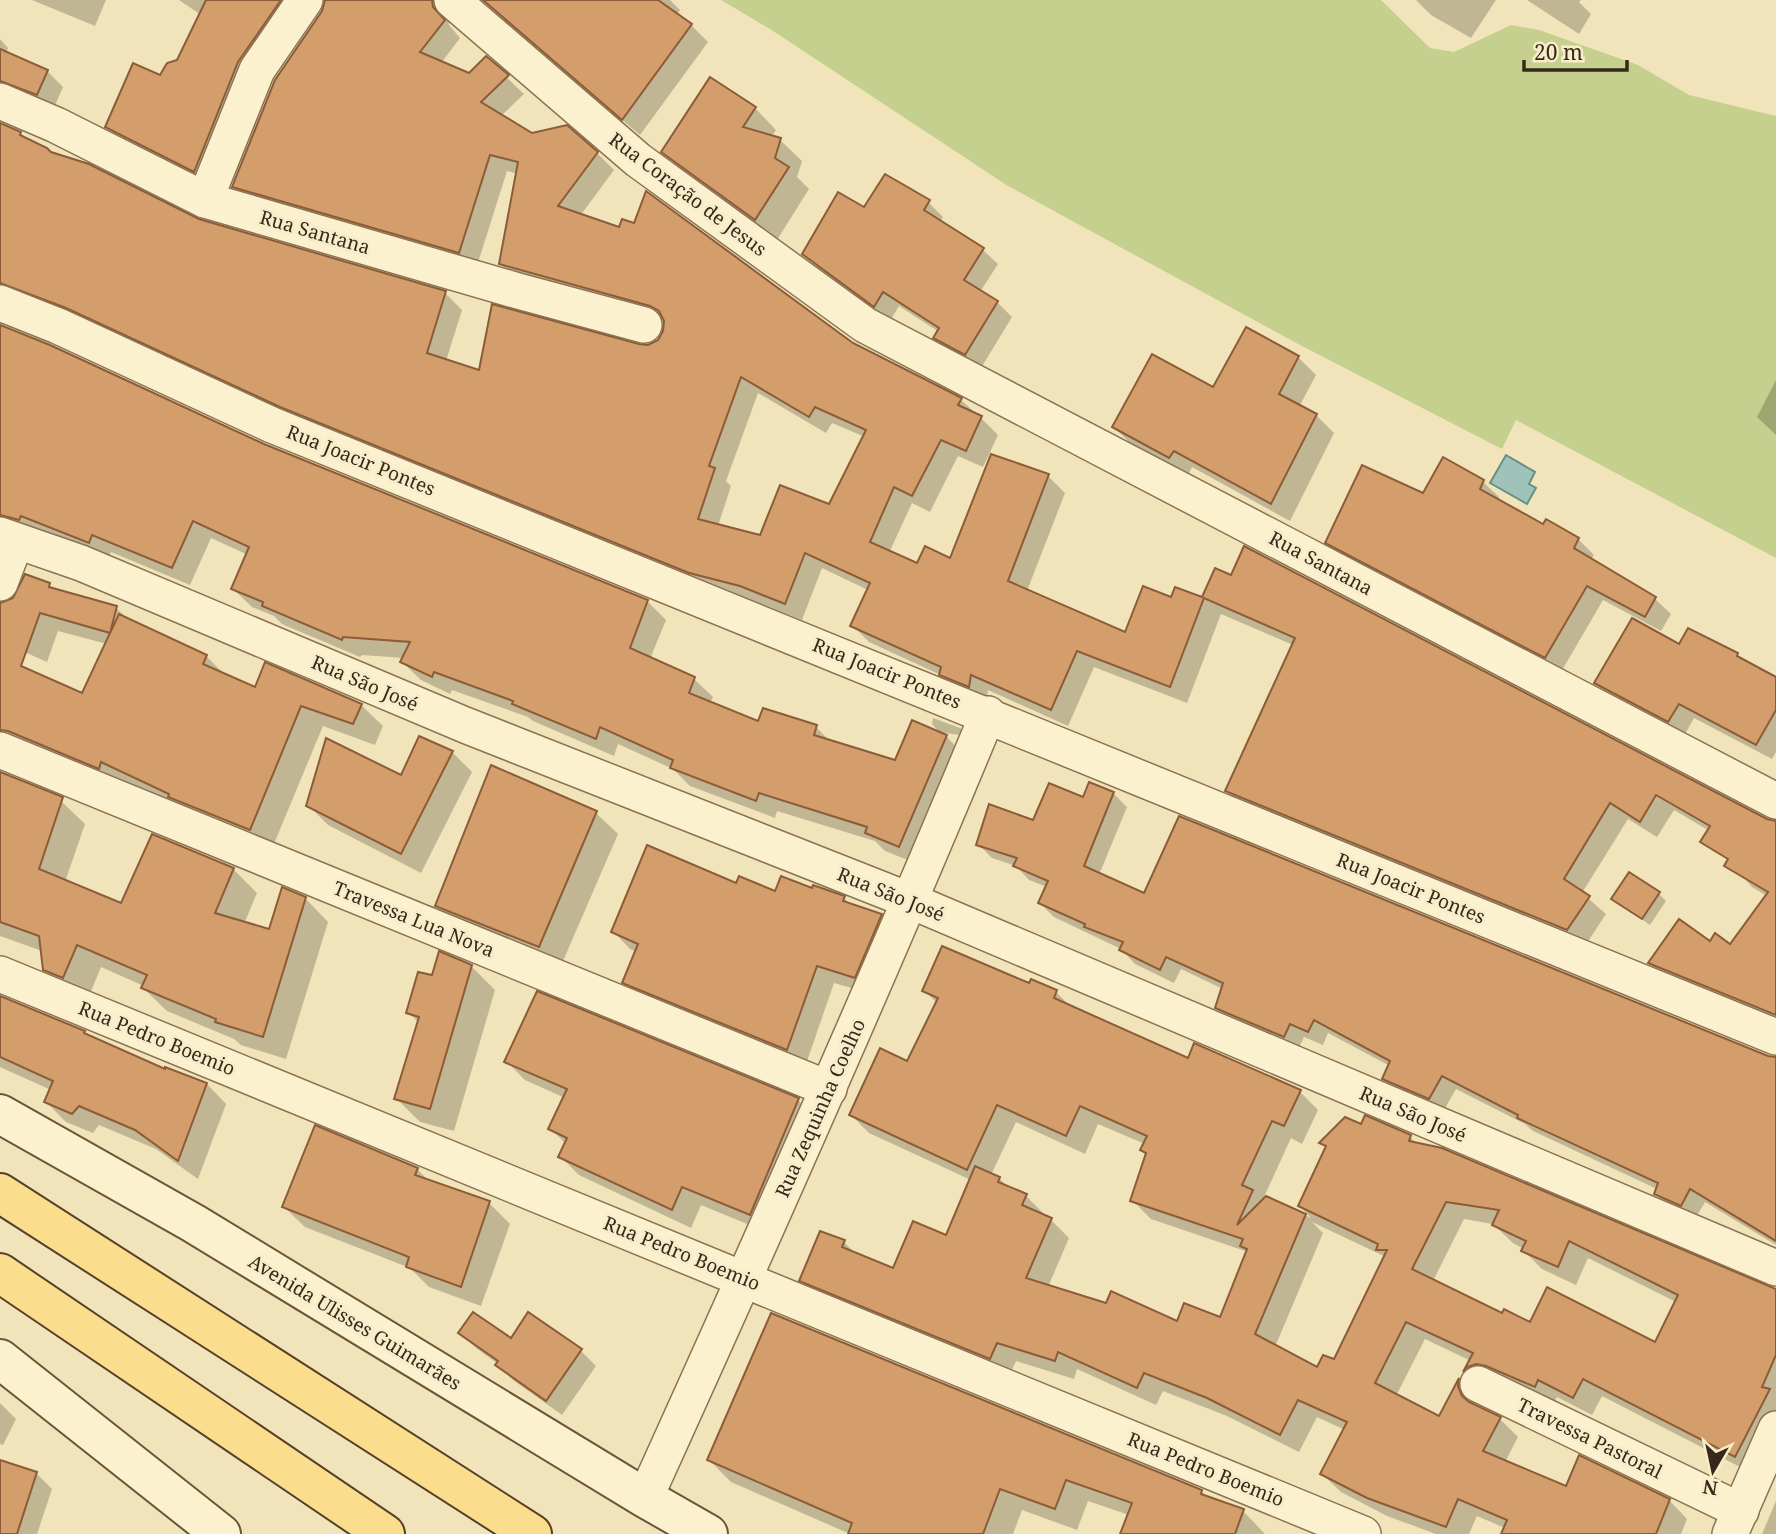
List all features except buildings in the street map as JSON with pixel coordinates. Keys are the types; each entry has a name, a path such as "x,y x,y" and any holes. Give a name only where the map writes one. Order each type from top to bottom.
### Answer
{"main road":[{"path":"0,1193 532,1534"},
{"path":"0,1273 385,1534"}],"street":[{"path":"205,200 257,70 305,0"},
{"name":"Rua Coração de Jesus","path":"453,0 638,160 865,325"},
{"name":"Rua Santana","path":"0,101 57,125 205,200 644,325"},
{"name":"Rua Joacir Pontes","path":"0,303 58,326 272,425 988,714 1776,1037"},
{"name":"Rua Santana","path":"865,325 1776,802"},
{"path":"0,583 8,538"},
{"name":"Rua São José","path":"8,538 81,563 465,725 911,901 1776,1268"},
{"name":"Rua Zequinha Coelho","path":"645,1499 829,1089 911,901 988,714"},
{"name":"Travessa Lua Nova","path":"0,750 829,1089"},
{"name":"Rua Pedro Boemio","path":"0,974 1363,1534"},
{"name":"Avenida Ulisses Guimarães","path":"0,1114 193,1223 645,1499 708,1534"},
{"path":"0,1359 221,1534"},
{"name":"Travessa Pastoral","path":"1478,1384 1736,1522"},
{"path":"1736,1522 1776,1429"}],"green space":[{"path":"721,0 1381,0 1430,48 1454,52 1511,25 1539,30 1638,65 1689,95 1776,116 1776,558 1516,420 1502,449 1300,345 1008,186 770,29"}],"water":[{"path":"1506,455 1535,472 1529,484 1536,488 1527,504 1490,483"}]}
